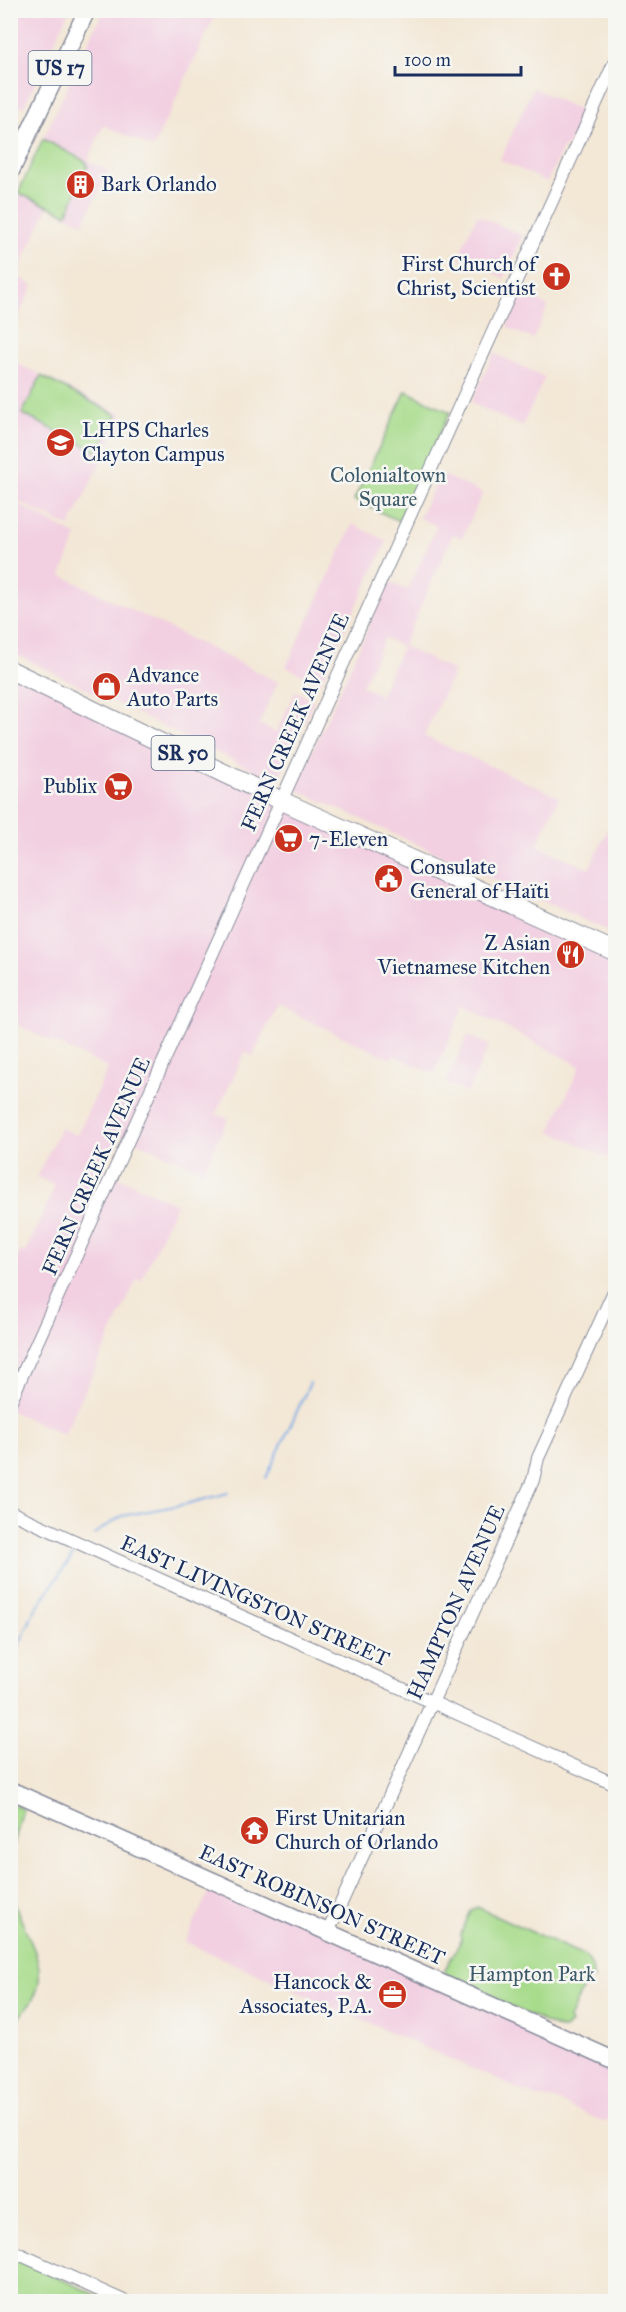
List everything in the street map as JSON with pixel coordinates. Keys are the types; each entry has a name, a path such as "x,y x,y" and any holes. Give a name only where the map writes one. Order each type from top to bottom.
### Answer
{"highway":[{"name":"SR 50","path":"10,670 282,801 615,952"}],"main road":[{"name":"US 17","path":"10,173 87,10"},
{"name":"EAST ROBINSON STREET","path":"10,1790 615,2061"}],"street":[{"name":"FERN CREEK AVENUE","path":"10,1402 615,59"},
{"name":"HAMPTON AVENUE","path":"328,1932 533,1480 538,1458 615,1287"},
{"name":"EAST LIVINGSTON STREET","path":"10,1512 615,1785"},
{"path":"10,2250 126,2301"}],"shaded area":[{"path":"17,11 69,11 24,107 11,101 11,24"},
{"path":"103,11 217,11 153,148 103,125 88,161 109,171 83,223 48,207 16,276 33,285 10,335 11,207"},
{"path":"533,88 584,112 547,182 500,160"},
{"path":"477,215 523,236 504,278 458,257"},
{"path":"522,294 548,306 533,339 507,327"},
{"path":"494,353 545,377 522,427 471,403"},
{"name":"LHPS Charles Clayton Campus","path":"10,360 122,416 70,527 11,498"},
{"path":"440,474 483,493 462,538 453,534 403,646 454,671 424,736 559,797 537,845 589,869 612,821 615,823 615,934 295,789 389,582 407,590 437,526 419,518","holes":["385,638 402,647 380,695 362,686"]},
{"path":"11,500 77,536 61,575 278,682 259,724 276,732 296,691 314,700 277,782 11,652"},
{"path":"353,524 387,541 320,683 286,667"},
{"path":"10,670 615,952 615,1161 550,1131 580,1066 464,1006 434,1074 393,1055 391,1059 277,1006 253,1056 245,1052 216,1114 228,1119 203,1171 119,1134 103,1170 176,1204 141,1281 137,1279 64,1435 11,1411 11,1273 20,1251 25,1253 55,1186 37,1177 60,1128 77,1135 108,1068 11,1022"},
{"path":"468,1035 489,1045 467,1093 446,1083"},
{"path":"214,1881 615,2062 615,2103 606,2123 555,2100 536,2097 185,1942"}],"green space":[{"path":"43,139 87,162 88,166 67,214 18,193"},
{"path":"41,376 117,415 98,452 22,414"},
{"name":"Colonialtown Square","path":"406,391 450,412 399,521 354,500"},
{"path":"11,1803 23,1809 11,1856"},
{"path":"11,1886 18,1913 36,1954 39,1981 35,1995 11,2029"},
{"name":"Hampton Park","path":"477,1907 585,1956 589,1961 593,1979 587,1978 569,2019 571,2023 565,2029 560,2029 453,1981 444,1971 462,1939 461,1934 471,1910"},
{"path":"11,2257 110,2301 11,2301"}],"waterway":[{"path":"266,1478 310,1383"},
{"path":"94,1534 122,1516 186,1504 228,1493"},
{"path":"18,1647 35,1610 73,1555"}],"place":[{"name":"Bark Orlando","path":"80,184"},
{"name":"First Church of Christ, Scientist","path":"557,276"},
{"name":"LHPS Charles Clayton Campus","path":"61,442"},
{"name":"Advance Auto Parts","path":"106,687"},
{"name":"Publix","path":"118,786"},
{"name":"7-Eleven","path":"288,839"},
{"name":"Consulate General of Haïti","path":"389,879"},
{"name":"Z Asian Vietnamese Kitchen","path":"571,955"},
{"name":"First Unitarian Church of Orlando","path":"254,1830"},
{"name":"Hancock & Associates, P.A.","path":"393,1994"}]}
